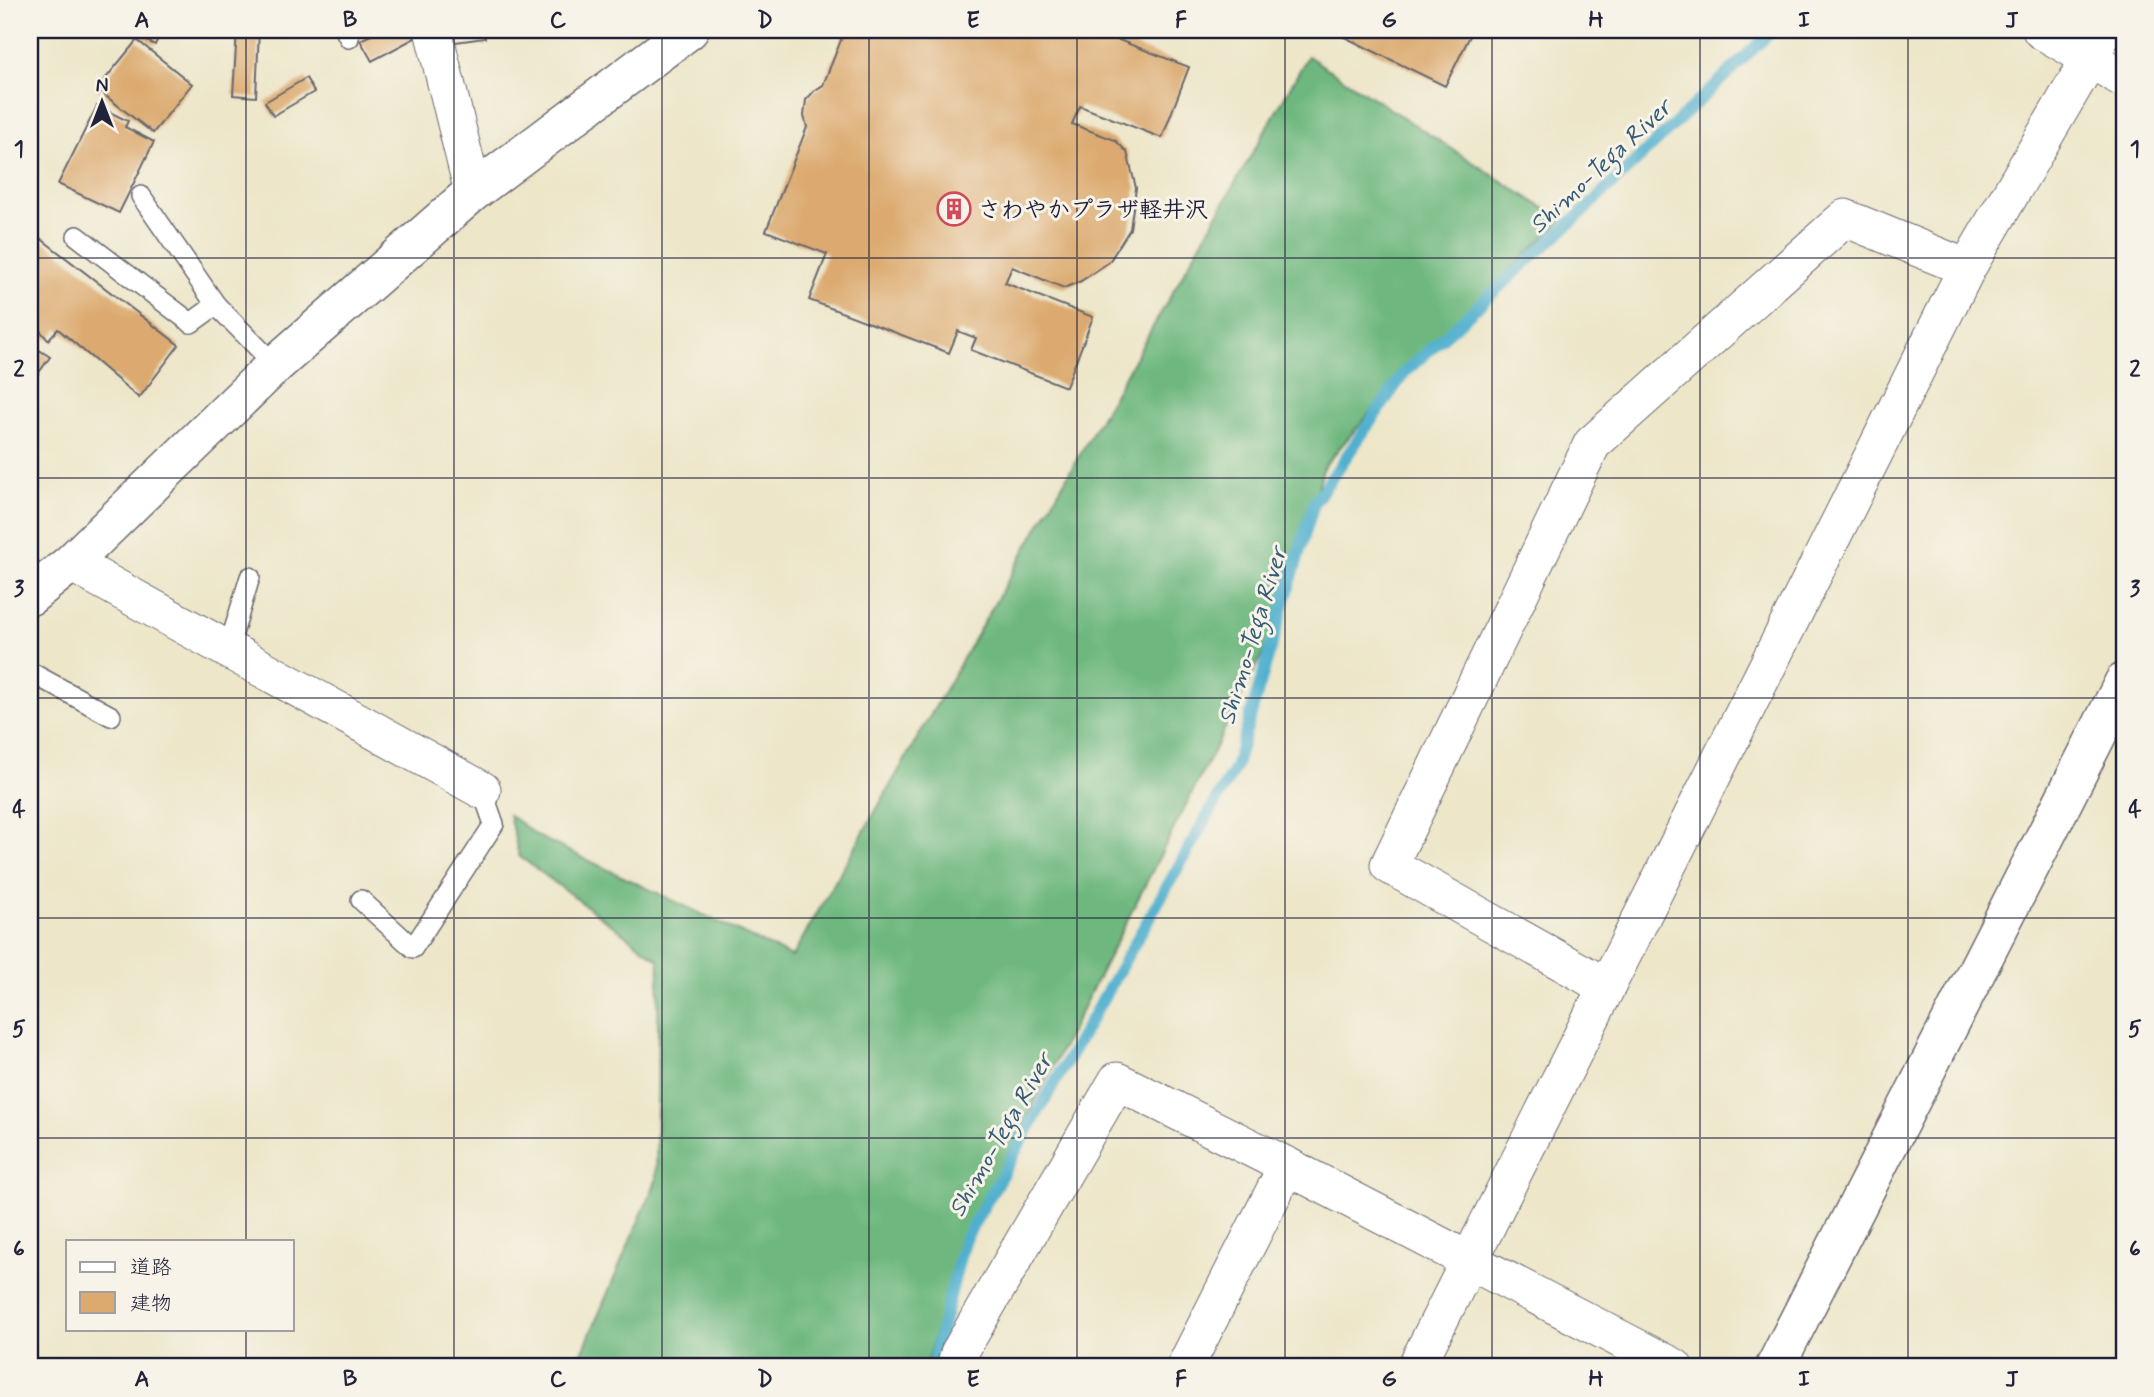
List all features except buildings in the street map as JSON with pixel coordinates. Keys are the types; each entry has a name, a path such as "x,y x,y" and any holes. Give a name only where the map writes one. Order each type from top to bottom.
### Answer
{"street":[{"path":"433,30 472,192"},
{"path":"30,596 71,563 275,365 472,192 689,30"},
{"path":"2040,30 2096,45 2124,79"},
{"path":"1416,1367 1967,268 2096,45"},
{"path":"1605,986 1389,864 1592,444 1845,218 1967,268"},
{"path":"71,563 482,790"},
{"path":"1775,1367 2124,682"},
{"path":"956,1367 959,1353 1117,1081 1674,1367"},
{"path":"1185,1367 1287,1166"}],"lane":[{"path":"141,196 216,305 275,365"},
{"path":"77,236 191,323 216,305"},
{"path":"228,650 250,577"},
{"path":"30,672 111,716"},
{"path":"361,900 413,948 494,824 482,790"}],"green space":[{"path":"1308,56 1562,220 1405,372 1324,466 1281,618 964,1241 925,1367 576,1367 656,1181 659,960 519,856 509,815 539,837 792,957"}],"waterway":[{"name":"Shimo-Tega River","path":"932,1367 964,1241 1235,768 1314,503 1405,372 1588,207 1773,30"}],"place":[{"name":"さわやかプラザ軽井沢","path":"954,209"}]}
